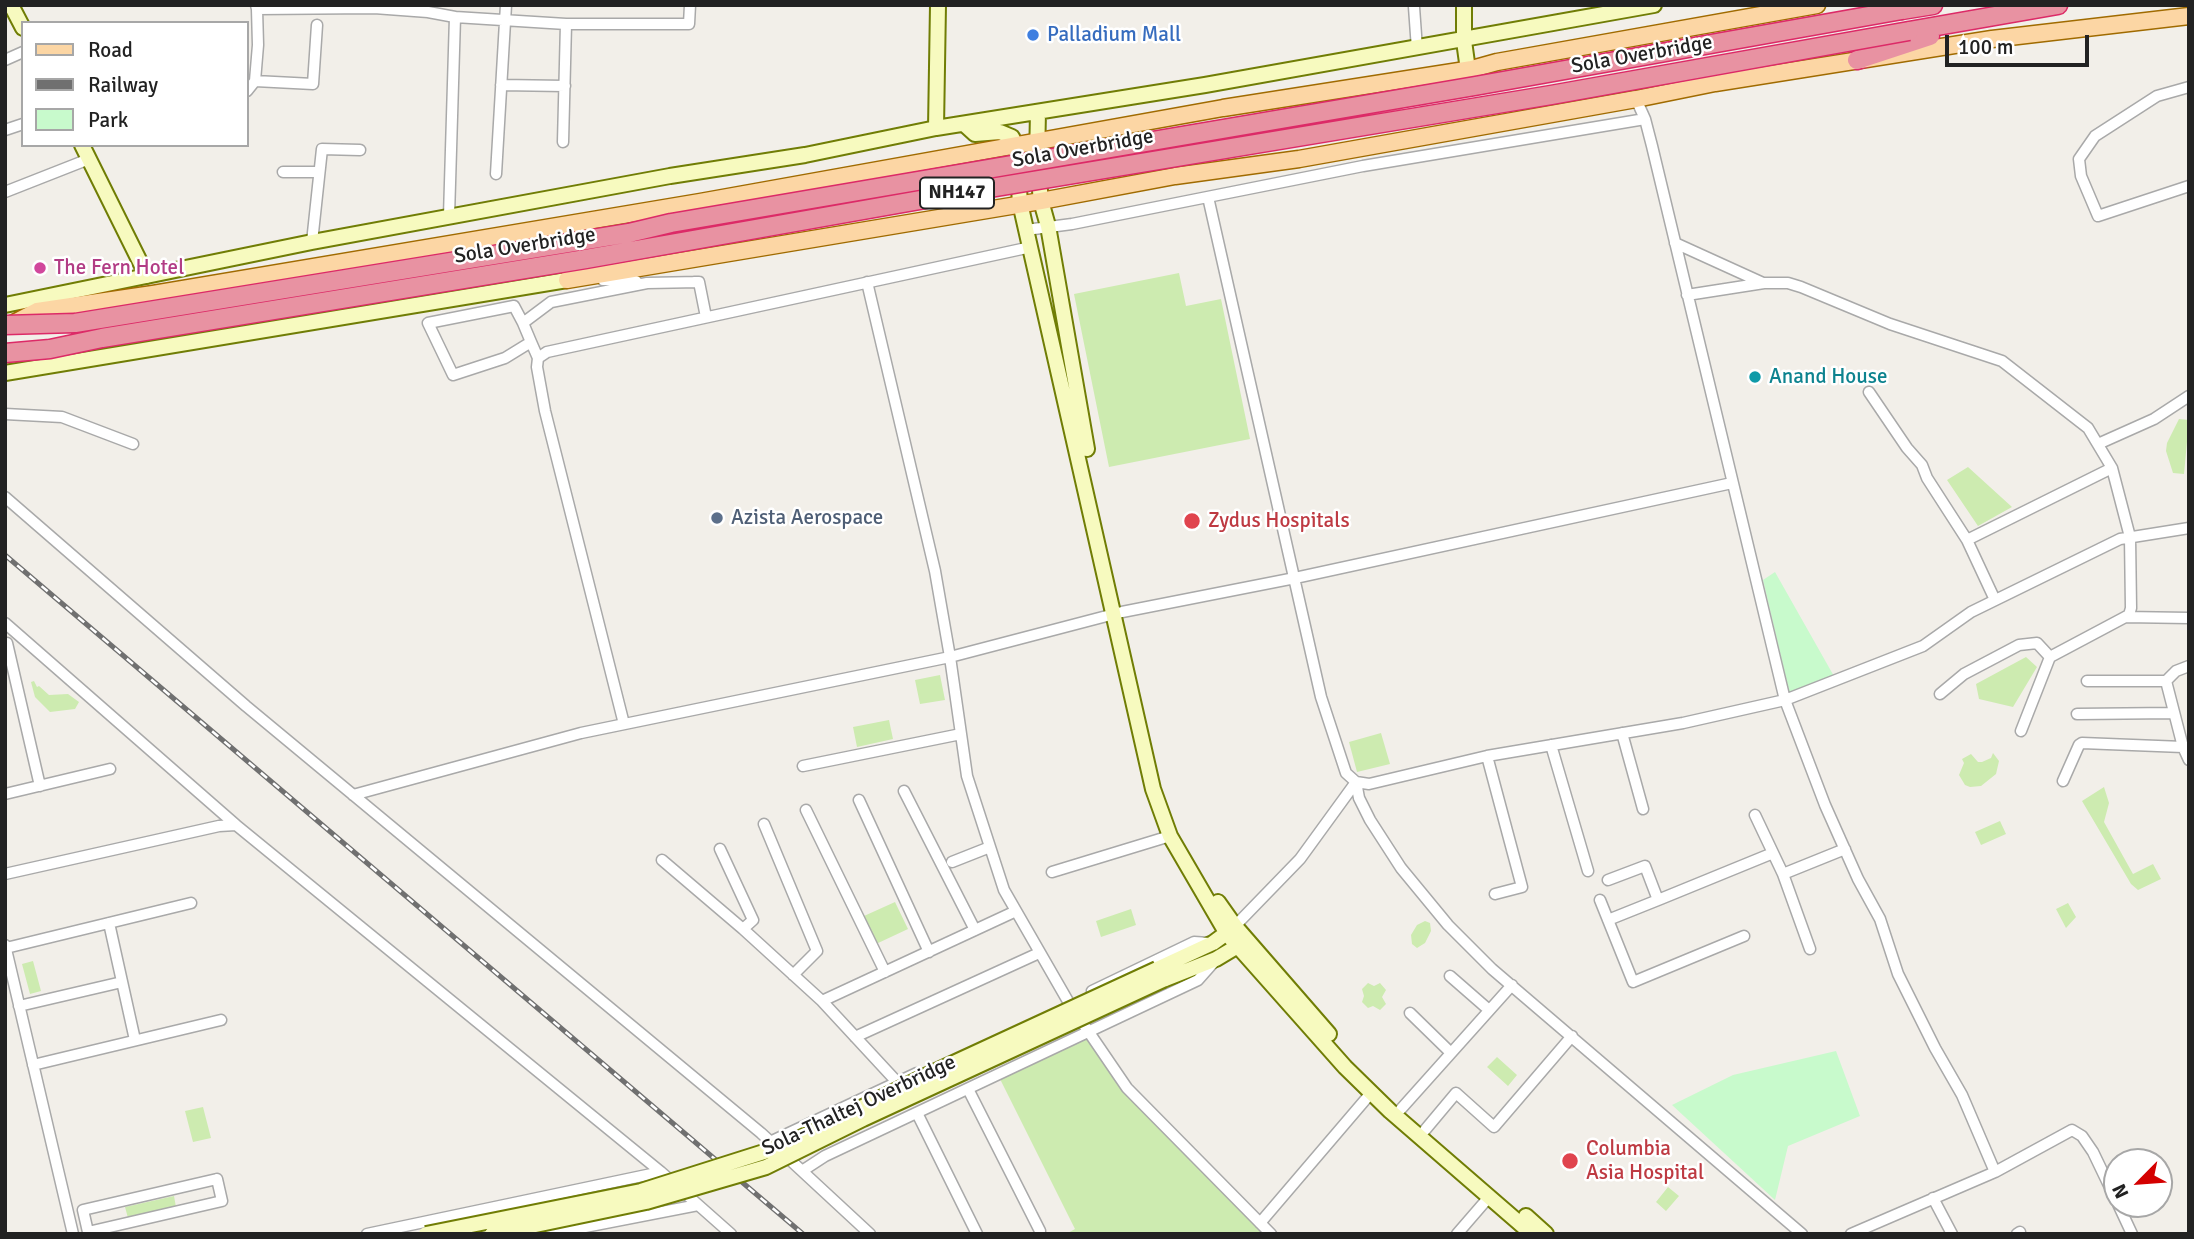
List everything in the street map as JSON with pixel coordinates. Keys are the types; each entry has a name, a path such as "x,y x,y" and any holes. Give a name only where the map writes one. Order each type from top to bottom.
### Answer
{"highway":[{"name":"Sola Overbridge","path":"9,325 75,323 616,235 671,223 1933,5"},
{"name":"NH147","path":"1962,21 2058,5"},
{"name":"Sola Overbridge","path":"5,353 50,349 102,338 586,259 954,194 1564,92 1962,21"},
{"path":"1857,60 1946,30 1962,21"},
{"path":"5,361 50,349"}],"main road":[{"path":"9,325 37,311 153,294 1038,143 1223,108 1472,69 1497,62 1817,5"},
{"path":"567,280 1175,176 1299,159 1714,83 1992,39 2189,16"}],"street":[{"path":"11,5 21,25"},
{"path":"19,5 27,21"},
{"path":"496,174 506,5"},
{"path":"248,90 255,81 252,44 257,7 437,10 456,17 566,24 689,24 690,5"},
{"path":"938,5 940,128"},
{"path":"940,128 948,5"},
{"path":"1464,5 1472,69"},
{"path":"1469,40 1473,5"},
{"path":"5,305 449,216 670,176 806,155 940,128 1469,40 1654,5"},
{"path":"1414,8 1417,48"},
{"path":"449,216 456,17"},
{"path":"255,81 313,88 317,24"},
{"path":"563,142 566,24"},
{"path":"5,60 21,53"},
{"path":"501,85 565,86"},
{"path":"2189,87 2157,96 2095,136 2079,159 2081,176 2098,216 2189,186"},
{"path":"1636,99 1646,119 1785,700 1812,774 1880,919 1898,974 1962,1095 1995,1172"},
{"path":"1038,112 1041,201 1048,226 1085,440 1153,789 1170,835 1231,930 1352,1060 1401,1109 1546,1234"},
{"path":"1026,230 1072,224 1363,166 1646,119"},
{"path":"964,124 975,134 1000,132 1012,137 1016,146 1020,203 1026,230 1118,614 1166,797 1177,827 1224,912 1231,930"},
{"path":"312,242 322,149 360,150"},
{"path":"5,192 89,152 151,275"},
{"path":"283,172 319,173"},
{"path":"1208,197 1321,697 1346,773 1356,782 1368,784 1487,755 1683,723 1785,700 1923,646 1971,612 2120,539 2189,528"},
{"path":"1675,243 1764,283"},
{"path":"538,358 547,352 1031,247"},
{"path":"5,373 567,280 699,282"},
{"path":"699,282 706,317"},
{"path":"523,323 551,302 647,284 699,282"},
{"path":"867,282 934,571 950,657 967,776 1004,890 1069,1003 1126,1088 1270,1234"},
{"path":"1688,295 1764,283 1788,283 1801,287 1890,324 2002,361 2088,428 2112,468 2130,537 2131,608 2129,615 2050,657 2021,732"},
{"path":"531,342 505,358 453,375 428,323 514,306 523,323 538,358 537,367 545,411 624,724"},
{"path":"1869,392 1907,448 1922,465 1927,478 1967,540 1995,600"},
{"path":"2098,444 2154,419 2189,396"},
{"path":"5,415 62,417 134,444"},
{"path":"1967,540 2112,468"},
{"path":"353,795 581,733 950,657 1118,614 1732,482"},
{"path":"5,497 353,795 770,1142 870,1234"},
{"path":"2125,617 2189,618"},
{"path":"5,623 236,825 661,1172 731,1234"},
{"path":"7,643 40,786"},
{"path":"1940,694 1964,674 2019,645 2037,643 2050,657"},
{"path":"2087,681 2166,681 2176,671 2189,666"},
{"path":"2166,681 2173,713 2189,760"},
{"path":"2077,714 2173,713"},
{"path":"1622,733 1643,809"},
{"path":"803,766 961,734"},
{"path":"2063,781 2082,743 2183,747"},
{"path":"1551,745 1588,871"},
{"path":"1487,755 1522,887 1495,894"},
{"path":"5,794 110,769"},
{"path":"1160,974 1231,930 1300,859 1356,782"},
{"path":"1356,782 1359,798 1370,820 1401,867 1448,925 1492,968 1802,1234"},
{"path":"904,790 975,930"},
{"path":"859,800 929,952"},
{"path":"806,810 885,972"},
{"path":"1755,815 1783,874 1810,949"},
{"path":"764,824 817,951 793,975"},
{"path":"5,874 219,826 236,825"},
{"path":"1052,872 1170,835"},
{"path":"952,862 990,847"},
{"path":"720,849 753,920 743,929"},
{"path":"1783,874 1845,849"},
{"path":"1608,920 1773,853"},
{"path":"662,860 822,1001 897,1082"},
{"path":"1608,880 1645,866 1658,900"},
{"path":"1600,900 1633,982 1744,936"},
{"path":"86,1224 73,1233 6,947 191,903"},
{"path":"822,1001 1016,911"},
{"path":"109,923 135,1040"},
{"path":"770,1142 1194,942 1213,943"},
{"path":"1160,974 1216,959 1243,943"},
{"path":"1243,943 1371,1093 1532,1234"},
{"path":"855,1037 1040,953"},
{"path":"802,1171 825,1156 1198,980 1216,959"},
{"name":"Sola-Thaltej Overbridge","path":"426,1234 641,1191 786,1145 921,1078 1160,974"},
{"name":"Sola-Thaltej Overbridge","path":"492,1234 646,1202 766,1167 1160,974"},
{"path":"1450,976 1489,1010"},
{"path":"19,1006 122,982"},
{"path":"1401,1109 1512,985"},
{"path":"1410,1013 1451,1053"},
{"path":"33,1065 221,1020"},
{"path":"1425,1130 1456,1093 1494,1127 1572,1036"},
{"path":"968,1089 1041,1231"},
{"path":"1260,1223 1371,1093"},
{"path":"917,1113 977,1234"},
{"path":"1851,1234 1995,1172 2072,1130 2082,1136 2103,1173"},
{"path":"367,1234 661,1172"},
{"path":"217,1179 222,1201 88,1232 86,1224 83,1210 217,1179"},
{"path":"1457,1234 1489,1198"},
{"path":"1933,1198 1952,1234"},
{"path":"549,1234 698,1205"},
{"path":"2124,1218 2132,1234"},
{"path":"70,1222 86,1224"}],"green space":[{"path":"1179,273 1186,306 1221,299 1250,439 1109,467 1074,294"},
{"path":"2179,419 2189,420 2184,474 2173,473 2166,451"},
{"path":"1968,467 2012,507 1978,526 1947,480"},
{"path":"1775,572 1835,678 1790,695 1763,580"},
{"path":"2026,657 2037,667 2013,707 1979,699 1976,684"},
{"path":"940,675 945,700 920,704 915,680"},
{"path":"34,681 37,687 49,695 68,694 79,702 75,709 50,712 35,697 31,682"},
{"path":"889,720 893,739 857,747 853,727"},
{"path":"1381,733 1390,764 1357,772 1349,742"},
{"path":"1993,753 1999,761 1996,774 1981,786 1965,785 1959,775 1964,763 1962,759 1971,754 1978,762 1982,762 1991,758"},
{"path":"2104,787 2109,803 2104,822 2133,874 2153,864 2161,879 2138,890 2131,884 2082,801"},
{"path":"2000,821 2006,834 1981,845 1975,832"},
{"path":"895,902 908,929 876,944 864,916"},
{"path":"2068,903 2076,917 2066,928 2056,909"},
{"path":"1131,909 1136,925 1101,937 1096,921"},
{"path":"1425,921 1430,923 1431,931 1425,943 1417,948 1412,944 1411,935 1417,925"},
{"path":"33,961 41,991 30,994 22,964"},
{"path":"1368,983 1374,986 1380,983 1386,990 1382,997 1386,1004 1380,1010 1373,1006 1368,1008 1362,1002 1362,989"},
{"path":"1089,1038 1125,1090 1267,1234 1066,1234 1075,1229 1000,1079"},
{"path":"1836,1051 1860,1116 1788,1146 1775,1200 1672,1105 1733,1075"},
{"path":"1497,1057 1517,1075 1508,1086 1487,1067"},
{"path":"203,1107 211,1138 193,1142 185,1111"},
{"path":"1668,1187 1679,1196 1666,1211 1656,1202"},
{"path":"174,1196 176,1207 128,1218 125,1207"}],"railway":[{"path":"5,555 803,1234"}],"place":[{"name":"Palladium Mall","path":"1033,35"},
{"name":"The Fern Hotel","path":"40,268"},
{"name":"Anand House","path":"1755,377"},
{"name":"Azista Aerospace","path":"717,518"},
{"name":"Zydus Hospitals","path":"1192,521"},
{"name":"Columbia Asia Hospital","path":"1570,1161"}]}
